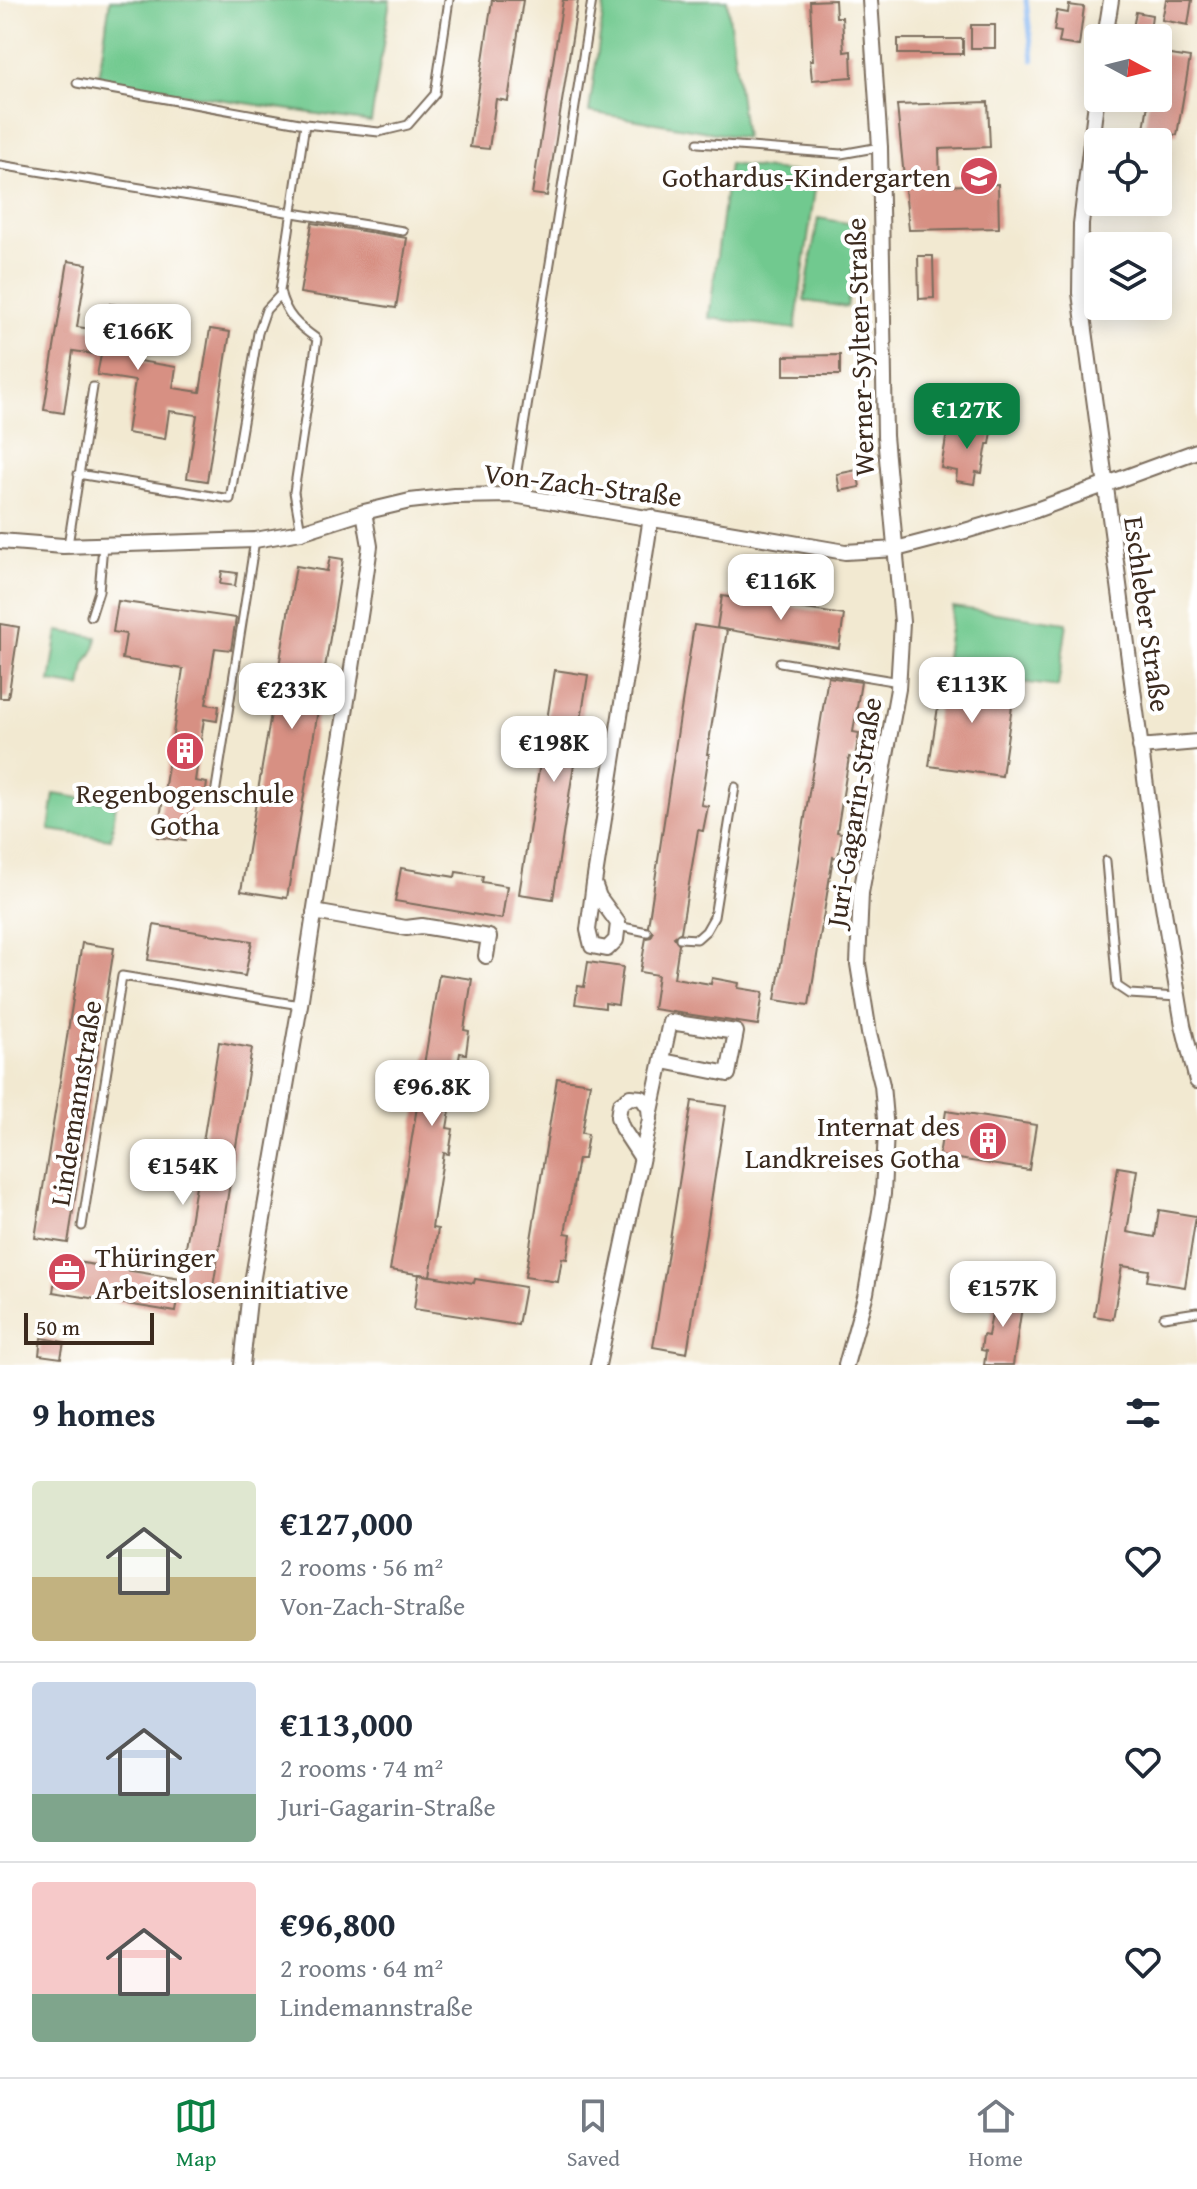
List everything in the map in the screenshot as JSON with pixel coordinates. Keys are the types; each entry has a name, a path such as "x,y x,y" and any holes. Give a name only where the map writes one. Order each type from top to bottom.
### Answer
{"street":[{"name":"Werner-Sylten-Straße","path":"870,0 880,147 885,436 896,549"},
{"path":"1107,24 1111,0"},
{"name":"Eschleber Straße","path":"1094,112 1085,178 1079,259 1080,293 1140,747 1178,997 1197,1078"},
{"name":"Von-Zach-Straße","path":"0,541 103,545 255,540 301,532 410,501 454,496 513,495 845,552 896,549 1036,510 1197,451"},
{"path":"242,1365 249,1300 300,1005 370,546 364,512"},
{"path":"594,883 619,932 613,945 600,949 592,946 588,930 594,883 651,517"},
{"name":"Juri-Gagarin-Straße","path":"846,1365 866,1293 883,1194 886,1130 882,1085 869,1033 858,964 861,893 899,682 902,622 896,549"},
{"path":"1140,747 1197,742"},
{"path":"314,912 406,928 422,926 489,937 486,956"},
{"path":"598,1365 670,1022 736,1032 728,1074 663,1061"},
{"path":"641,1157 622,1128 618,1117 620,1104 630,1097 642,1098 649,1108 650,1119"}],"lane":[{"path":"77,83 305,124 379,132 408,125 435,94 449,0"},
{"path":"513,495 592,0"},
{"path":"301,532 294,492 317,339 298,326 285,309 281,294 305,124"},
{"path":"698,143 841,154 880,147"},
{"path":"0,165 403,231"},
{"path":"78,474 230,499 258,333 266,310 281,294"},
{"path":"68,545 93,387"},
{"path":"214,801 255,540"},
{"path":"91,616 99,591 103,545"},
{"path":"780,662 899,682"},
{"path":"680,938 697,939 714,917 735,787"},
{"path":"1106,861 1117,986 1129,994 1178,997"},
{"path":"618,926 647,932"},
{"name":"Lindemannstraße","path":"82,1226 122,976 300,1005"},
{"path":"1164,1317 1197,1312"}],"green space":[{"path":"110,0 390,0 371,122 98,81"},
{"path":"605,0 727,0 745,138 589,112"},
{"path":"729,164 817,175 795,329 709,318"},
{"path":"818,218 860,225 847,307 804,301"},
{"path":"953,607 1067,623 1058,687 944,672"},
{"path":"58,631 97,637 95,648 85,665 81,687 50,682"},
{"path":"54,794 116,803 111,839 49,830"}],"building":[{"path":"492,0 523,0 508,101 496,99 489,149 470,147"},
{"path":"563,0 578,0 547,196 532,194"},
{"path":"835,0 836,17 842,17 844,52 851,51 852,77 812,80 810,1"},
{"path":"1166,0 1192,0 1188,25 1162,20"},
{"path":"1069,5 1084,7 1079,46 1059,43 1061,32 1054,31 1057,11 1068,13"},
{"path":"1136,12 1152,15 1151,24 1134,24"},
{"path":"971,25 995,25 995,48 971,48"},
{"path":"898,39 963,39 963,54 898,54"},
{"path":"1172,55 1190,58 1177,135 1172,134 1172,128 1144,128 1147,112 1172,112"},
{"path":"988,102 990,147 939,149 940,186 998,184 999,228 909,230 897,105"},
{"path":"312,223 407,238 396,308 300,293"},
{"path":"918,256 933,256 934,298 919,299"},
{"path":"68,261 87,264 77,327 106,331 110,304 147,310 139,361 176,367 173,388 200,392 210,329 230,332 207,481 187,478 197,415 169,411 165,439 127,433 135,381 97,375 101,355 73,351 64,413 44,410"},
{"path":"840,355 840,375 784,375 784,356"},
{"path":"971,422 993,425 982,473 976,472 974,484 956,481 957,471 941,468 948,427 969,430"},
{"path":"857,470 860,487 840,491 837,474"},
{"path":"330,557 343,559 287,898 241,891 296,566 327,571"},
{"path":"222,571 237,573 235,586 220,584"},
{"path":"722,596 844,615 839,648 717,628"},
{"name":"Regenbogenschule Gotha","path":"118,601 236,618 231,650 215,648 206,704 219,706 217,721 204,719 195,781 207,783 205,798 192,796 185,841 157,837 183,669 122,659 126,634 113,632"},
{"path":"0,624 19,627 8,698 0,698"},
{"path":"694,625 727,630 701,805 708,806 703,831 698,830 681,932 674,937 679,944 674,978 711,984 712,978 739,983 738,988 763,992 758,1025 653,1009 658,975 640,972 646,938 653,933 648,926"},
{"path":"555,670 588,675 580,726 586,727 582,752 576,751 553,899 519,894"},
{"path":"943,674 1015,685 1002,776 929,766"},
{"path":"828,677 861,682 853,732 859,733 855,758 849,757 837,832 842,833 838,858 833,857 809,1005 775,1000"},
{"path":"401,868 455,877 456,872 483,876 482,882 507,886 502,919 395,901"},
{"path":"154,925 252,941 245,976 148,960"},
{"path":"82,943 114,948 68,1243 35,1238"},
{"path":"588,962 623,967 618,1005 605,1003 605,1008 575,1004 578,986 584,987"},
{"path":"439,974 472,979 464,1030 469,1031 466,1054 460,1053 447,1128 453,1129 449,1154 444,1153 432,1228 438,1229 430,1276 390,1270"},
{"path":"219,1042 252,1048 212,1293 180,1288 176,1312 53,1292 58,1259 181,1279"},
{"path":"557,1078 590,1083 582,1133 588,1134 584,1159 578,1159 565,1233 571,1234 567,1259 562,1258 558,1282 525,1277"},
{"path":"692,1101 726,1106 687,1353 653,1347"},
{"name":"Internat des Landkreises Gotha","path":"946,1111 1036,1125 1029,1170 939,1156"},
{"path":"1118,1167 1137,1170 1127,1232 1155,1237 1159,1210 1196,1216 1185,1287 1147,1281 1149,1270 1122,1266 1113,1319 1094,1316"},
{"path":"419,1274 525,1287 518,1325 414,1309"},
{"path":"996,1290 1024,1294 1013,1365 984,1365 986,1351 981,1350 983,1335 988,1336"},
{"path":"41,1338 64,1342 61,1358 39,1355"}],"waterway":[{"path":"1026,0 1033,60"}],"place":[{"name":"Gothardus-Kindergarten","path":"979,176"},
{"name":"Regenbogenschule Gotha","path":"185,751"},
{"name":"Internat des Landkreises Gotha","path":"988,1141"},
{"name":"Thüringer Arbeitsloseninitiative","path":"67,1272"}]}
